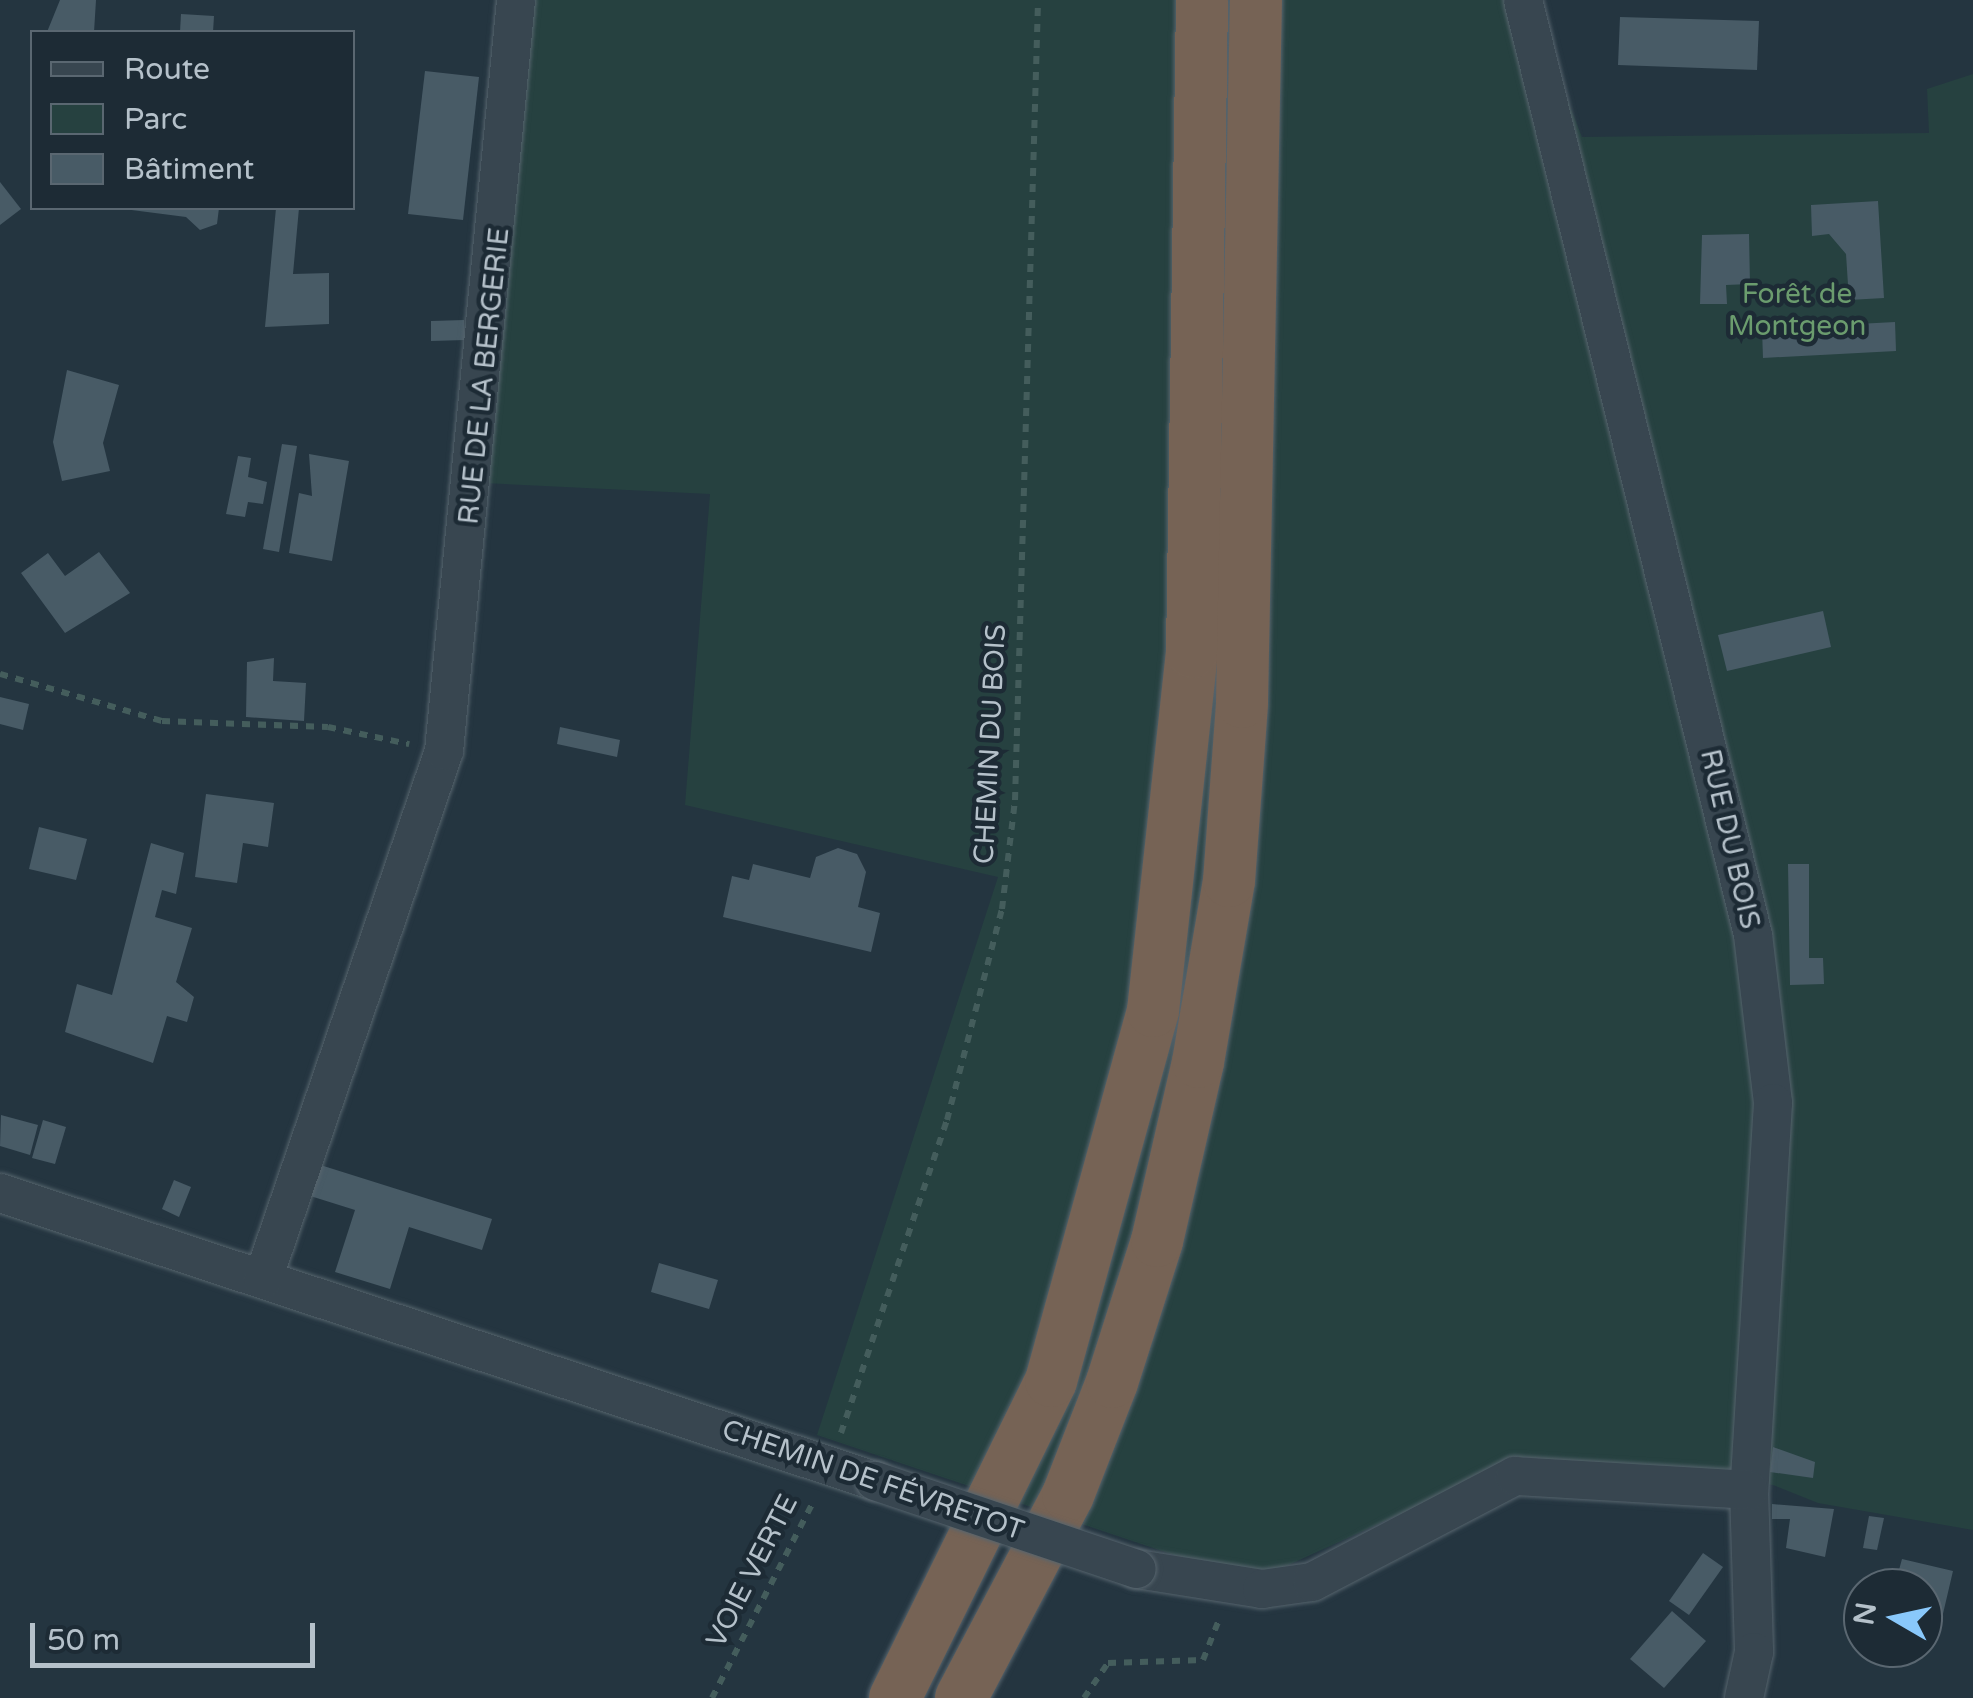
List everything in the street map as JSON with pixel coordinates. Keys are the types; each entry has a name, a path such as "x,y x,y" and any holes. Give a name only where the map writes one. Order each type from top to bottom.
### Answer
{"highway":[{"path":"895,1698 1052,1381 1153,1011 1192,652 1202,0"},
{"path":"961,1698 1068,1495 1112,1382 1158,1241 1201,1044 1229,881 1242,702 1256,0"}],"street":[{"name":"RUE DE LA BERGERIE","path":"263,1279 444,751 516,0"},
{"name":"RUE DU BOIS","path":"1523,0 1753,936 1774,1103 1749,1490 1756,1606 1744,1698"},
{"name":"CHEMIN DE FÉVRETOT","path":"0,1193 831,1464 1137,1569 1206,1584 1312,1582 1515,1476 1749,1490"}],"path":[{"name":"CHEMIN DU BOIS","path":"831,1464 947,1120 1002,908 1015,800 1038,0"},
{"path":"0,674 162,721 328,727 444,751"},
{"name":"VOIE VERTE","path":"712,1698 831,1464"},
{"path":"1084,1698 1108,1662 1203,1660 1222,1622 1206,1584"}],"green space":[{"name":"Forêt de Montgeon","path":"521,0 1528,0 1582,137 1929,133 1927,89 1973,74 1973,1530 1818,1503 1773,1485 1525,1457 1271,1573 1186,1559 817,1435 998,877 685,805 710,494 483,483"}],"building":[{"path":"60,0 96,0 94,30 48,30"},
{"path":"181,14 214,16 213,30 180,30"},
{"path":"1620,17 1759,21 1757,70 1618,65"},
{"path":"425,71 479,77 463,220 408,214"},
{"path":"0,182 21,209 0,225"},
{"path":"1878,201 1884,298 1849,300 1846,254 1829,234 1812,236 1811,205"},
{"path":"132,210 219,210 217,224 200,230 186,217"},
{"path":"276,210 299,210 293,274 329,273 329,324 265,327"},
{"path":"1749,234 1750,284 1726,285 1727,304 1700,304 1702,235"},
{"path":"464,320 465,340 431,341 431,321"},
{"path":"1895,322 1896,351 1763,358 1762,329"},
{"path":"67,370 119,385 103,443 110,471 62,481 53,442"},
{"path":"282,444 297,446 279,552 263,549"},
{"path":"309,454 349,461 332,561 289,553 299,493 312,496"},
{"path":"238,456 251,458 248,477 267,482 263,504 248,502 245,517 226,514"},
{"path":"99,552 130,593 65,633 21,573 48,553 65,576"},
{"path":"1823,611 1831,647 1727,671 1718,635"},
{"path":"274,658 273,681 306,683 304,721 246,717 247,662"},
{"path":"0,697 29,704 23,730 0,724"},
{"path":"560,727 620,740 617,757 557,744"},
{"path":"206,794 274,803 268,847 243,843 237,883 195,877"},
{"path":"39,827 87,839 76,880 29,869"},
{"path":"151,843 184,853 176,894 162,890 155,917 192,928 176,982 194,997 187,1022 167,1016 153,1063 65,1032 77,984 112,995"},
{"path":"838,848 857,854 866,872 858,907 880,913 871,952 723,917 732,876 749,880 753,864 810,878 816,857"},
{"path":"1788,864 1809,864 1809,958 1823,958 1824,984 1790,985"},
{"path":"1,1115 38,1125 30,1155 0,1146"},
{"path":"43,1120 66,1127 55,1164 32,1158"},
{"path":"314,1163 492,1219 482,1250 409,1227 390,1289 335,1272 355,1210 304,1194"},
{"path":"174,1180 191,1187 179,1217 162,1209"},
{"path":"659,1263 718,1280 709,1309 651,1292"},
{"path":"1773,1447 1815,1462 1813,1478 1770,1472"},
{"path":"1772,1504 1834,1509 1825,1557 1786,1548 1790,1519 1772,1519"},
{"path":"1869,1516 1884,1518 1877,1550 1863,1548"},
{"path":"1703,1553 1723,1567 1689,1615 1669,1601"},
{"path":"1902,1559 1940,1568 1900,1568"},
{"path":"1943,1569 1953,1571 1943,1614"},
{"path":"1672,1611 1706,1641 1664,1688 1630,1659"}]}
